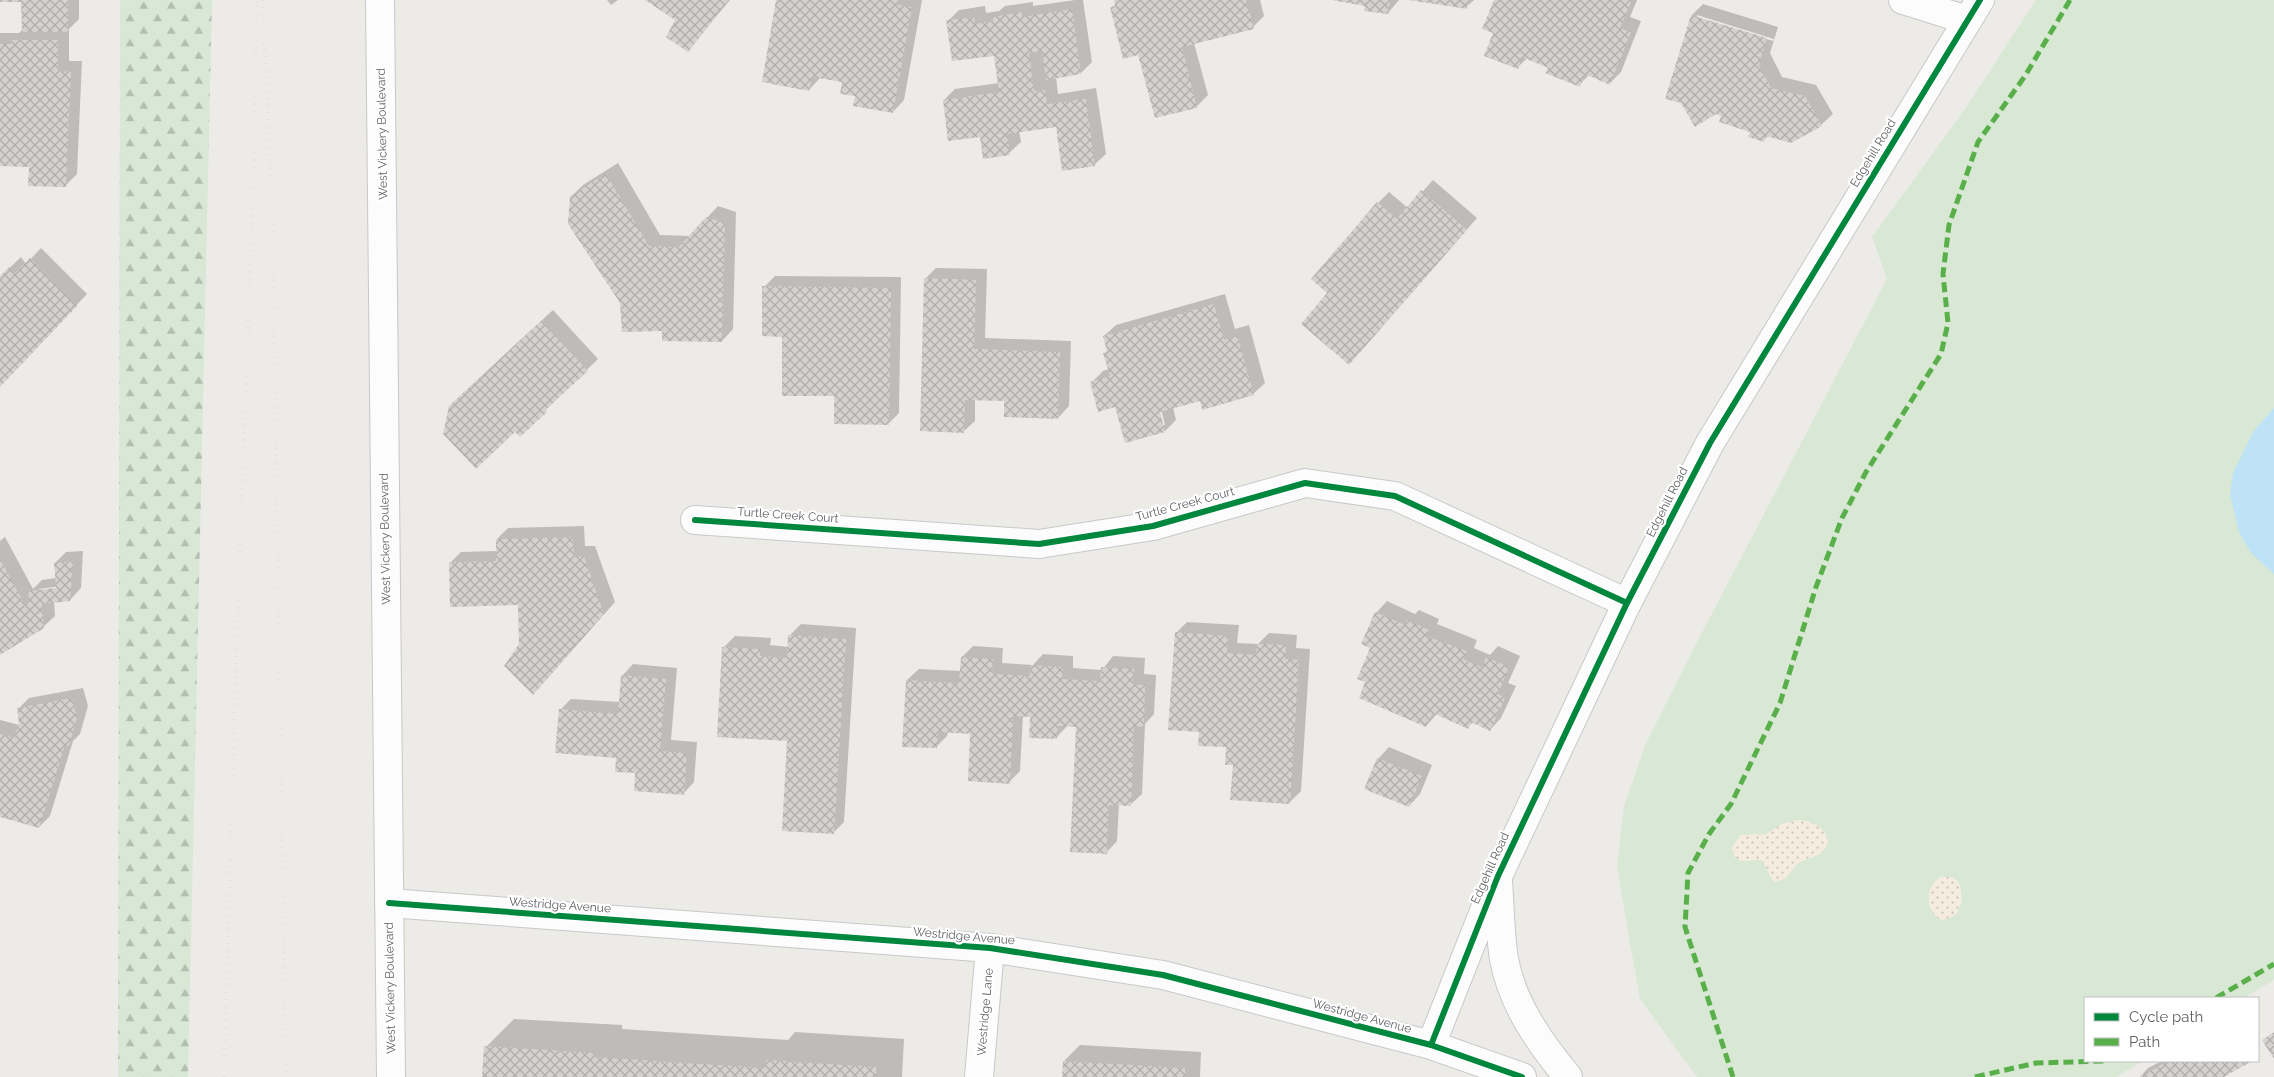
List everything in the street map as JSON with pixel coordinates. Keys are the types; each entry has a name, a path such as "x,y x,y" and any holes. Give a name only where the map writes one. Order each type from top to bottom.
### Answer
{"street":[{"name":"West Vickery Boulevard","path":"380,0 391,1077"},
{"path":"1903,0 1974,10"},
{"name":"Edgehill Road","path":"1431,1045 1498,876 1627,603 1710,443 1974,10"},
{"name":"Turtle Creek Court","path":"694,520 1039,544 1153,526 1305,483 1395,496 1627,603"},
{"path":"1498,876 1504,960 1519,1005 1543,1047 1568,1077"},
{"name":"Westridge Avenue","path":"389,904 990,948 1163,975 1431,1045 1522,1077"},
{"name":"Westridge Lane","path":"980,1077 990,948"}],"green space":[{"path":"120,0 212,0 188,1077 118,1077"},
{"path":"2036,0 2274,0 2274,980 2246,997 2084,997 2084,1062 2141,1062 2116,1077 1697,1077 1640,999 1617,868 1624,806 1646,743 1887,279 1872,237 1965,109"}],"sand":[{"path":"1798,820 1818,826 1827,836 1828,842 1826,848 1820,854 1798,863 1785,879 1775,882 1761,860 1740,861 1734,856 1732,848 1740,835 1766,834 1782,824"},
{"path":"1941,877 1952,877 1958,881 1962,900 1958,911 1954,915 1942,920 1932,911 1929,899 1929,892 1932,886"}],"water":[{"path":"2274,408 2274,574 2251,553 2239,532 2230,495 2233,473 2253,432"}],"building":[{"path":"0,0 68,0 68,32 22,32 21,2 0,2"},
{"path":"645,0 729,0 688,52 666,37 675,20"},
{"path":"776,0 898,0 897,5 912,7 893,113 853,106 855,96 840,94 842,82 812,77 809,91 762,82"},
{"path":"1114,0 1246,0 1254,29 1182,47 1197,108 1155,118 1138,55 1123,59 1110,7 1115,6"},
{"path":"1332,0 1390,0 1388,14 1364,11 1365,6"},
{"path":"1409,0 1468,0 1467,9"},
{"path":"1494,0 1632,0 1620,28 1631,32 1610,85 1585,74 1580,87 1545,73 1548,68 1522,57 1518,69 1484,56 1493,33 1482,29"},
{"path":"1072,9 1081,74 1046,80 1042,51 1029,53 1034,91 1045,90 1047,104 1086,99 1095,166 1062,171 1056,127 1007,134 1010,155 983,159 980,137 948,141 943,100 999,92 994,56 952,61 946,20 974,17 975,24 993,21 992,17 1022,12 1022,17"},
{"path":"1691,15 1767,38 1759,65 1771,88 1805,96 1822,126 1791,143 1766,136 1764,142 1748,137 1750,132 1719,122 1721,116 1716,114 1695,127 1681,103 1665,99"},
{"path":"11,40 58,40 58,72 71,71 66,187 28,186 29,167 0,166 0,44 11,44"},
{"path":"606,174 649,246 679,247 706,217 725,223 722,342 662,341 662,331 622,332 620,303 568,224 570,196"},
{"path":"1421,190 1467,230 1349,365 1301,324 1327,293 1311,279 1377,202 1397,219"},
{"path":"30,258 77,306 0,387 0,276 9,267 14,274"},
{"path":"924,278 976,280 974,349 1060,352 1058,419 1004,417 1004,401 965,400 964,433 920,431"},
{"path":"762,286 891,288 889,425 834,424 834,396 782,396 782,337 762,336"},
{"path":"1214,304 1224,340 1237,335 1254,395 1202,410 1200,401 1160,412 1165,432 1125,443 1115,407 1098,412 1090,382 1110,376 1103,353 1107,352 1103,336"},
{"path":"541,321 588,371 545,410 547,412 520,437 515,432 476,469 443,434 449,406"},
{"path":"573,537 574,557 584,556 604,614 533,695 504,666 519,644 518,605 450,607 449,562 496,561 496,539"},
{"path":"0,559 27,609 29,591 56,588 54,563 73,561 70,601 42,604 44,628 0,655"},
{"path":"1375,612 1405,625 1407,620 1429,630 1426,636 1467,651 1463,659 1482,667 1486,657 1509,667 1498,694 1505,698 1490,731 1471,722 1468,729 1433,713 1426,727 1359,698 1365,682 1357,679 1370,648 1361,644"},
{"path":"1175,632 1228,636 1227,653 1256,655 1257,644 1286,645 1285,659 1299,660 1290,804 1230,800 1233,765 1225,765 1226,747 1198,746 1199,732 1168,730"},
{"path":"788,635 846,639 834,834 782,831 787,741 717,737 722,647 760,649 760,656 787,658"},
{"path":"961,657 993,659 992,674 1030,676 1031,665 1063,667 1062,679 1100,681 1101,667 1134,669 1133,685 1145,685 1144,727 1134,726 1131,806 1109,805 1107,854 1070,852 1076,727 1058,726 1057,739 1029,738 1030,717 1013,716 1010,784 968,781 970,734 938,732 937,748 902,747 906,680 959,683"},
{"path":"621,675 666,679 660,751 687,753 684,795 634,791 635,773 615,772 616,758 555,753 559,709 618,714"},
{"path":"72,698 77,718 69,746 65,745 39,828 0,817 0,734 14,738 19,723 17,708"},
{"path":"1377,758 1422,776 1409,807 1364,789"},
{"path":"2274,1032 2274,1059 2262,1040"},
{"path":"484,1046 594,1053 594,1057 765,1068 766,1060 876,1067 876,1077 482,1077"},
{"path":"1063,1061 1185,1068 1185,1077 1062,1077"},
{"path":"2166,1062 2250,1062 2224,1077 2140,1077"}],"railway":[{"path":"224,1077 237,629 253,197 257,0"},
{"path":"263,0 272,194 286,1077"}],"marked path":[{"path":"1733,1077 1685,927 1688,873 1709,834 1731,804 1780,703 1816,587 1842,518 1866,472 1941,354 1948,323 1943,274 1949,225 1978,142 2025,76 2070,0"},
{"path":"2218,997 2274,964"},
{"path":"1975,1077 2036,1063 2084,1062"}],"cycle path":[{"path":"1431,1045 1498,876 1627,603 1710,443 1980,0"},
{"path":"695,520 1039,544 1153,526 1305,483 1395,496 1627,603"},
{"path":"389,903 990,948 1163,975 1431,1045 1522,1077"}]}
